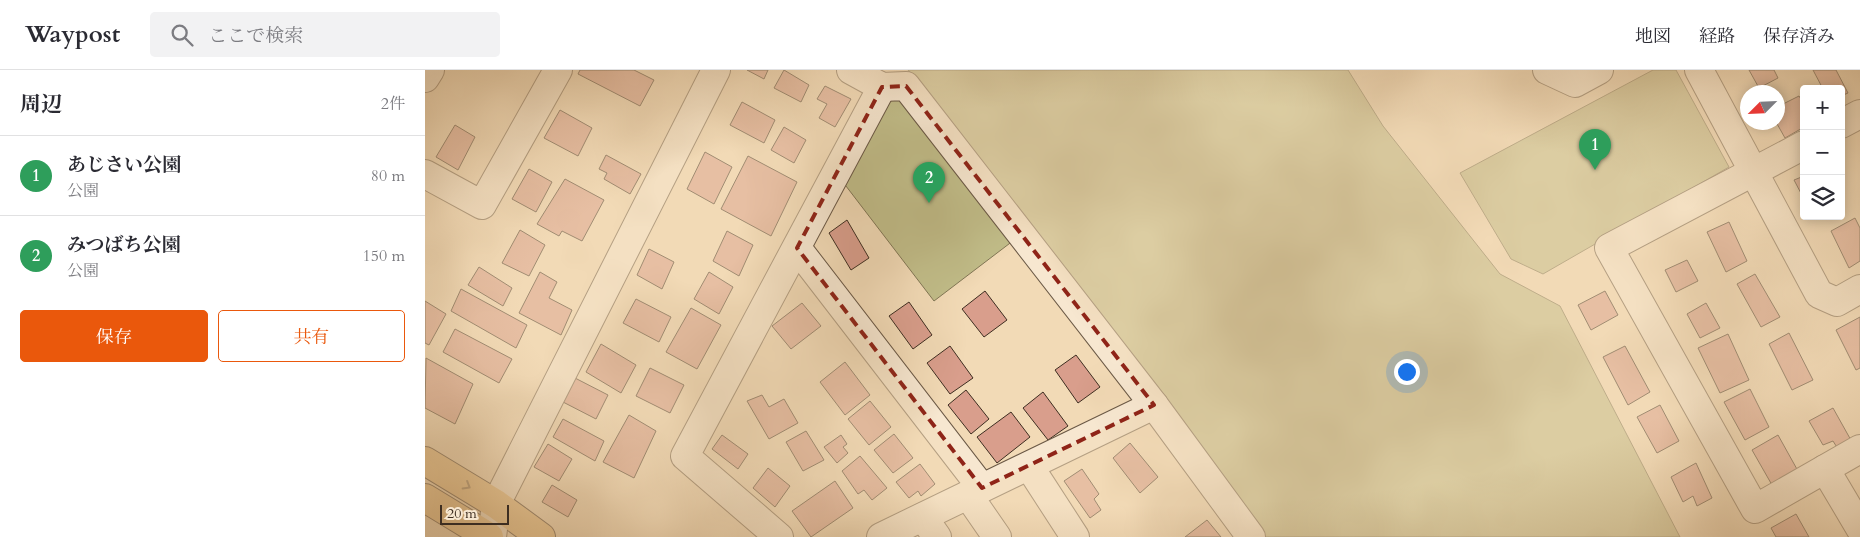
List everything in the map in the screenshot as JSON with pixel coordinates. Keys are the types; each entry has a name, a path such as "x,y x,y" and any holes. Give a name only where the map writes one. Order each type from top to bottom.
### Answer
{"main road":[{"path":"425,461 496,504 541,537"},
{"path":"425,498 490,537"}],"street":[{"path":"425,78 430,70"},
{"path":"425,174 482,205 558,70"},
{"path":"490,537 496,504 716,70"},
{"path":"851,70 882,87 907,86 1154,405 1251,537"},
{"path":"1547,70 1575,83 1599,70"},
{"path":"1699,70 1819,294 1837,302 1860,289"},
{"path":"779,537 685,456 882,87"},
{"path":"1845,122 1860,114"},
{"path":"1800,147 1609,248 1755,509 1860,449"},
{"path":"797,248 975,492 997,537"},
{"path":"881,537 930,527 975,492 1154,405"},
{"path":"1029,466 1075,537"},
{"path":"1825,468 1860,528"}],"highlighted area":[{"path":"906,86 1154,405 982,488 797,248 882,87"}],"shaded area":[{"path":"908,70 1348,70 1383,126 1500,274 1560,306 1680,537 1257,537"},
{"path":"1653,70 1676,70 1729,167 1543,274 1511,259 1460,173"},
{"path":"906,86 1022,234 934,301 836,173 882,87"}],"building":[{"path":"580,70 634,70 654,80 640,106 578,74"},
{"path":"747,70 768,70 764,79"},
{"path":"784,70 809,85 801,102 774,88"},
{"path":"1749,70 1774,70 1778,78 1765,85 1757,85"},
{"path":"1813,70 1836,70 1844,85 1821,85"},
{"path":"825,86 851,99 835,127 819,118 827,104 817,99"},
{"path":"1799,96 1800,98 1800,129 1785,138 1780,130 1785,130 1785,103"},
{"path":"742,102 775,120 764,143 730,125"},
{"path":"560,110 592,128 578,156 544,138"},
{"path":"455,125 475,137 458,170 436,157"},
{"path":"784,127 806,140 794,163 771,150"},
{"path":"705,152 732,167 714,204 687,189"},
{"path":"606,155 641,174 630,194 604,179 607,173 599,169"},
{"path":"748,156 797,182 771,236 721,209"},
{"path":"529,169 552,182 536,212 512,199"},
{"path":"1800,178 1800,191 1794,180"},
{"path":"565,179 604,200 582,241 562,231 559,236 537,224"},
{"path":"1855,218 1860,228 1860,261 1849,268 1831,231"},
{"path":"847,220 869,258 851,270 829,233"},
{"path":"1729,222 1747,261 1726,272 1707,232"},
{"path":"520,230 545,245 529,276 502,263"},
{"path":"727,231 753,245 739,276 713,261"},
{"path":"649,249 674,262 662,289 637,275"},
{"path":"1687,260 1698,281 1676,292 1665,270"},
{"path":"479,267 512,288 503,306 468,285"},
{"path":"540,272 557,282 549,298 572,310 561,335 519,313"},
{"path":"709,272 733,287 719,314 694,299"},
{"path":"1755,274 1780,317 1761,327 1737,284"},
{"path":"461,289 527,325 516,348 451,311"},
{"path":"985,291 1007,320 984,337 962,309"},
{"path":"1605,291 1618,315 1591,330 1578,305"},
{"path":"636,299 671,317 659,342 623,323"},
{"path":"425,301 446,314 429,345 425,343"},
{"path":"909,302 932,335 913,349 889,316"},
{"path":"802,303 821,326 791,349 772,326"},
{"path":"1706,303 1720,328 1700,338 1687,314"},
{"path":"691,308 721,325 697,369 666,352"},
{"path":"1860,317 1860,368 1856,370 1836,330"},
{"path":"455,329 512,359 499,383 443,352"},
{"path":"1789,333 1813,380 1792,390 1769,344"},
{"path":"1728,334 1749,380 1720,393 1698,348"},
{"path":"601,344 636,365 621,393 586,372"},
{"path":"950,346 973,378 950,394 927,363"},
{"path":"1625,346 1650,392 1628,405 1603,357"},
{"path":"1076,355 1100,387 1078,403 1055,370"},
{"path":"426,358 473,384 455,424 425,408"},
{"path":"845,362 870,395 845,415 820,382"},
{"path":"650,368 684,385 670,413 636,396"},
{"path":"575,378 608,395 596,419 563,402"},
{"path":"1750,389 1769,427 1745,440 1724,402"},
{"path":"966,390 989,419 971,434 948,405"},
{"path":"1043,392 1068,426 1048,440 1023,408"},
{"path":"762,395 769,407 784,399 798,423 769,439 747,401"},
{"path":"870,401 891,427 869,445 848,419"},
{"path":"1660,405 1679,441 1657,453 1637,417"},
{"path":"1833,408 1852,442 1838,449 1833,441 1823,445 1809,421"},
{"path":"1011,412 1030,437 997,463 977,437"},
{"path":"629,415 656,431 634,478 603,462"},
{"path":"563,419 604,441 595,461 553,437"},
{"path":"806,431 824,460 803,471 786,442"},
{"path":"894,434 913,458 893,473 874,450"},
{"path":"722,435 748,454 738,469 712,449"},
{"path":"841,435 847,444 843,447 848,453 837,463 824,447"},
{"path":"1778,435 1798,471 1772,485 1752,450"},
{"path":"1130,443 1158,477 1140,493 1113,458"},
{"path":"548,444 572,459 559,481 534,467"},
{"path":"860,456 887,488 872,500 864,490 858,494 842,471"},
{"path":"1696,463 1712,498 1697,506 1693,496 1683,502 1671,477"},
{"path":"920,464 935,484 921,496 918,491 909,498 896,482"},
{"path":"768,468 790,486 775,507 753,488"},
{"path":"1082,469 1099,494 1094,499 1101,510 1090,518 1064,481"},
{"path":"835,481 853,508 811,537 792,511"},
{"path":"552,485 577,500 568,517 542,502"},
{"path":"1796,514 1809,537 1776,537 1771,528"},
{"path":"1207,520 1221,537 1185,537"}],"place":[{"name":"あじさい公園","path":"1595,170"},
{"name":"みつばち公園","path":"929,203"}]}
